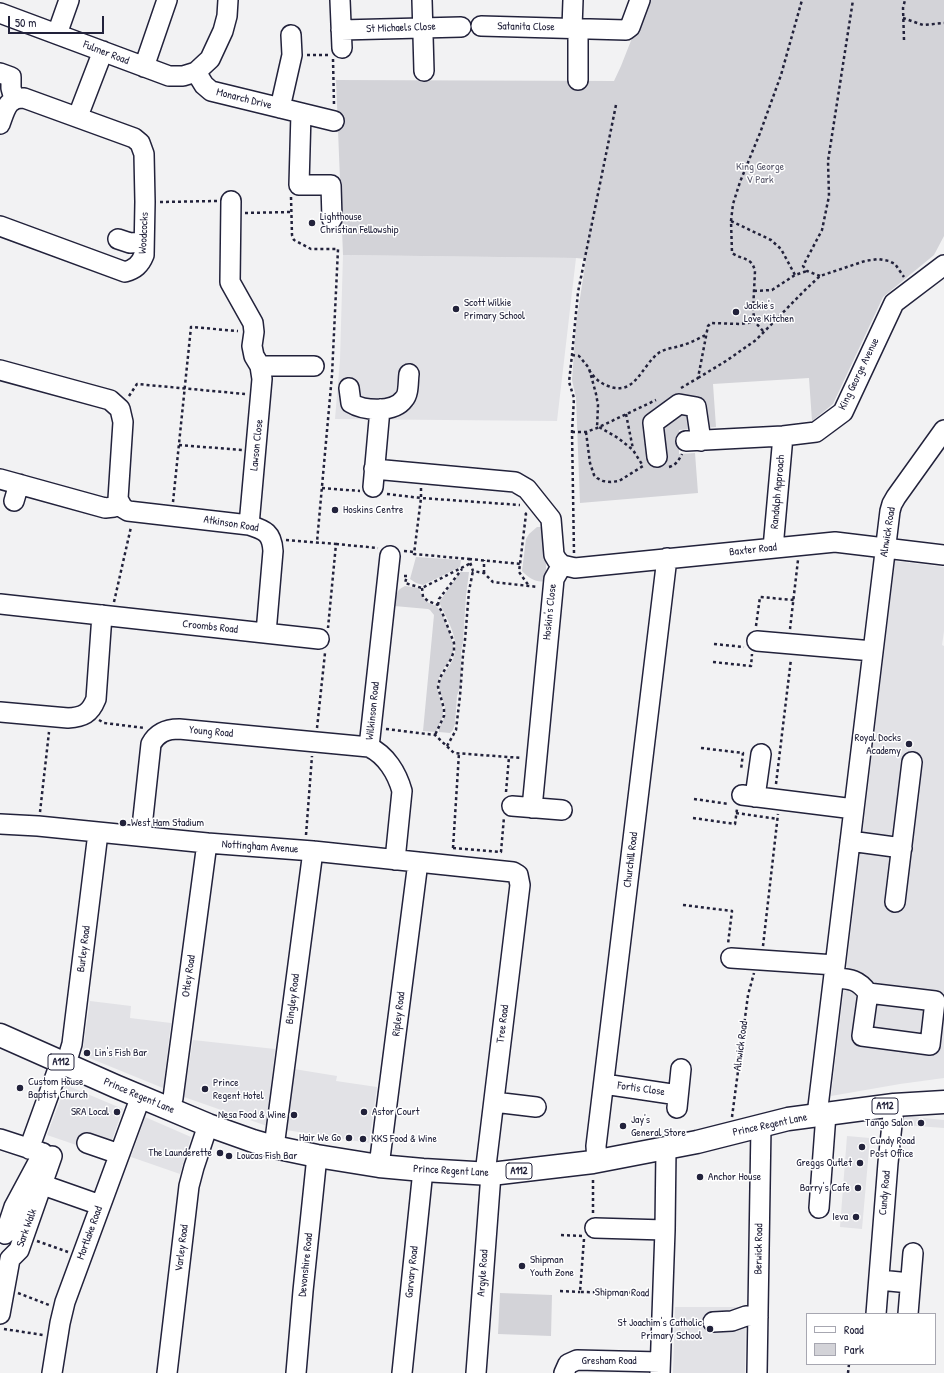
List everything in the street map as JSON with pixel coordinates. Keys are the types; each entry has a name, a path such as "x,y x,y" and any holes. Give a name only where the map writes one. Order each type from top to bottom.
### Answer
{"main road":[{"name":"Prince Regent Lane","path":"0,1035 208,1125 244,1138 274,1147 317,1156 379,1166 422,1170 488,1174 595,1162 666,1148 788,1119 894,1105 944,1102"}],"street":[{"path":"56,34 69,0"},
{"name":"Fulmer Road","path":"144,67 167,0"},
{"path":"196,72 210,59 223,31 227,16 228,0"},
{"path":"339,44 340,0"},
{"path":"422,0 424,71"},
{"path":"573,0 578,80"},
{"name":"Satanita Close","path":"481,26 626,30 630,27 640,0"},
{"name":"Fulmer Road","path":"0,13 169,76 183,76 196,72"},
{"name":"St Michaels Close","path":"339,44 423,28 461,27"},
{"path":"280,108 292,55 292,35"},
{"path":"78,116 103,52"},
{"name":"Monarch Drive","path":"196,72 211,91 334,122"},
{"path":"0,73 11,77 11,88 14,99 5,110 0,124"},
{"name":"Woodcocks","path":"0,226 125,272 132,271 137,267 142,262 144,255 144,154 140,143 134,138 78,116 24,98 14,99"},
{"path":"300,113 300,185 331,185 332,219"},
{"name":"Lawson Close","path":"231,207 230,282 253,323 254,332 252,346 254,356 260,366 262,379 262,396 249,451 249,525"},
{"path":"118,239 130,243 144,242"},
{"name":"King George Avenue","path":"658,457 653,423 680,404 696,406 694,441 782,436 816,432 843,412 894,303 944,265"},
{"path":"260,366 314,366"},
{"path":"0,370 110,400 120,409 123,422 119,503 114,507 105,508 16,493 0,480"},
{"path":"409,374 406,396 404,400 379,414 375,485 515,482 527,489 552,519 554,555 557,560 568,566"},
{"path":"349,388 351,403 379,414"},
{"name":"Alnwick Road","path":"819,1208 822,1114 834,972 885,548 892,504 944,430"},
{"name":"Randolph Approach","path":"773,548 782,436"},
{"name":"Atkinson Road","path":"119,503 128,512 249,525 264,529 271,539 273,551 266,633"},
{"name":"Baxter Road","path":"568,566 835,542 944,555"},
{"name":"Churchill Road","path":"595,1162 667,558"},
{"name":"Wilkinson Road","path":"393,561 371,728 370,746 377,750 387,761 399,782 402,791 395,860"},
{"name":"Hoskin's Close","path":"532,808 554,579 568,566"},
{"name":"Croombs Road","path":"4,599 102,616 319,639"},
{"path":"0,712 78,718 87,713 93,706 96,699 102,616"},
{"path":"751,644 790,643 873,651"},
{"name":"Young Road","path":"163,731 179,729 370,746"},
{"path":"142,836 151,744 154,738 163,731"},
{"path":"752,753 742,798 777,799 854,809"},
{"path":"896,902 912,762"},
{"path":"507,806 562,810"},
{"name":"Nottingham Avenue","path":"0,824 38,826 207,843 313,851 513,872 518,875"},
{"name":"Burley Road","path":"44,1153 58,1069 69,1054 72,1044 98,833"},
{"path":"850,841 902,848"},
{"name":"Otley Road","path":"169,1108 173,1098 207,843"},
{"name":"Bingley Road","path":"274,1147 313,851"},
{"name":"Ripley Road","path":"379,1166 418,862"},
{"name":"Tree Road","path":"488,1174 494,1102 520,885 518,875"},
{"path":"731,958 759,960 834,972 862,985 868,993"},
{"name":"Fortis Close","path":"604,1084 678,1101 681,1069"},
{"name":"Mortlake Road","path":"52,1373 63,1310 141,1096"},
{"path":"494,1102 536,1107"},
{"name":"Cundy Road","path":"876,1313 894,1105"},
{"name":"Varley Road","path":"167,1373 189,1186 208,1125"},
{"name":"Berwick Road","path":"757,1373 761,1126"},
{"path":"0,1139 44,1153 14,1207 5,1234"},
{"path":"87,1143 119,1154"},
{"name":"Shipman Road","path":"660,1367 665,1230 666,1148"},
{"name":"Sark Walk","path":"2,1299 10,1259 19,1250 24,1236 44,1153"},
{"name":"Devonshire Road","path":"296,1373 317,1156"},
{"name":"Garvary Road","path":"402,1373 422,1170"},
{"name":"Argyle Road","path":"476,1373 488,1174"},
{"path":"46,1186 100,1205"},
{"path":"594,1223 665,1230"},
{"path":"908,1313 913,1253"},
{"path":"878,1280 910,1283"},
{"path":"713,1322 732,1321 746,1316 758,1317"},
{"name":"Gresham Road","path":"564,1373 568,1364 578,1360 660,1367"}],"path":[{"path":"763,331 755,322 753,311 754,265 750,261 737,257 732,253 731,221 733,204 781,76 802,0"},
{"path":"820,276 807,271 803,266 822,230 829,196 828,161 853,0"},
{"path":"904,40 903,8 905,0"},
{"path":"903,18 923,25 944,23"},
{"path":"292,55 339,44 334,105 330,109 333,112 334,122"},
{"path":"568,566 574,398 569,382 578,292 616,105"},
{"path":"154,202 291,212"},
{"path":"731,221 771,240 781,249 795,275"},
{"path":"271,539 317,542 332,375 338,249 311,249 294,240 292,235"},
{"path":"675,391 726,362 756,340 763,331 820,276 865,261 878,259 895,264 913,289"},
{"path":"754,291 772,290 795,275 807,271"},
{"path":"698,378 706,334 708,326 711,323 740,324 755,322"},
{"path":"172,516 191,327 254,332"},
{"path":"572,354 579,356 596,379 602,384 610,387 626,388 632,385 643,369 665,349 686,345 706,334"},
{"path":"589,370 598,406 598,428"},
{"path":"120,409 137,384 262,396"},
{"path":"572,432 586,432 598,428 661,397"},
{"path":"626,414 633,450"},
{"path":"586,432 590,463 594,475 597,478 603,481 619,481 643,466 633,450 618,438 598,428"},
{"path":"179,445 249,451"},
{"path":"322,488 375,485 421,498 542,506"},
{"path":"414,552 421,498"},
{"path":"519,505 526,514 520,572 529,586"},
{"path":"115,597 129,536"},
{"path":"336,544 393,561 406,576 405,583 422,588 470,563"},
{"name":"Alnwick Road","path":"730,1133 748,995 755,970 763,953 779,809 775,793 791,655 789,637 800,546"},
{"path":"414,552 414,554 521,564"},
{"path":"393,561 414,552"},
{"path":"447,746 456,730 460,696 462,655 466,640 469,590 473,571 469,559"},
{"path":"484,560 484,573"},
{"path":"438,605 439,599 462,568"},
{"path":"473,571 484,573 493,582 553,589"},
{"path":"422,588 423,597 438,605 454,643 454,651 451,659 439,682 438,687 444,709 444,716 435,735"},
{"path":"760,596 794,600"},
{"path":"714,644 751,644"},
{"path":"713,662 751,666"},
{"path":"87,713 104,723 143,727 163,731"},
{"path":"38,826 51,717"},
{"path":"371,728 435,735 454,753 536,759"},
{"path":"701,748 752,753"},
{"path":"459,753 453,848 456,852 477,854 480,856 479,869"},
{"path":"453,848 501,852 507,806 509,757"},
{"path":"306,828 312,762"},
{"path":"694,799 742,798"},
{"path":"736,814 778,819"},
{"path":"693,818 735,824"},
{"path":"683,905 732,911 726,958 731,958"},
{"path":"594,1223 595,1162"},
{"name":"Shipman Road","path":"561,1235 584,1236 580,1292"},
{"path":"24,1236 82,1257"},
{"name":"Shipman Road","path":"560,1291 663,1294"},
{"path":"2,1299 63,1310"},
{"path":"0,1328 58,1337"}],"shaded area":[{"name":"Scott Wilkie Primary School","path":"343,255 576,258 557,421 335,419 340,360"},
{"name":"Royal Docks Academy","path":"895,561 944,567 944,631 942,645 944,646 944,1078 831,1096"},
{"path":"90,1001 131,1006 130,1018 171,1023 163,1088 82,1055"},
{"path":"193,1040 275,1049 267,1126 184,1097"},
{"path":"294,1069 337,1076 336,1081 377,1087 369,1143 286,1130"},
{"path":"66,1085 123,1109 111,1143 88,1149 47,1135"},
{"path":"904,1116 944,1120 944,1128 904,1125"},
{"path":"145,1117 191,1137 180,1174 131,1157"},
{"path":"847,1136 870,1138 862,1229 840,1227"},
{"name":"St Joachim's Catholic Primary School","path":"675,1307 746,1307 745,1373 673,1373"}],"green space":[{"name":"King George V Park","path":"647,0 944,0 944,236 934,255 883,297 833,404 812,421 809,378 713,384 716,427 679,430 679,454 695,453 698,493 580,503 576,398 572,380 576,324 586,259 343,255 336,80 614,81"},
{"path":"537,527 546,527 546,581 533,579 522,571 526,539"},
{"path":"416,557 461,560 460,567 423,585 410,579"},
{"path":"460,572 469,572 461,653 461,684 457,696 455,724 453,730 450,733 439,732 445,711 439,685 442,676 451,663 455,648 453,633 440,601"},
{"path":"405,586 419,588 425,600 435,605 440,610 453,644 453,653 439,677 437,686 443,716 436,732 423,731 434,615 428,609 394,606 399,590"},
{"path":"500,1293 552,1295 551,1336 498,1334"}],"place":[{"name":"Lighthouse Christian Fellowship","path":"312,223"},
{"name":"Scott Wilkie Primary School","path":"456,309"},
{"name":"Jackie's Love Kitchen","path":"736,312"},
{"name":"Hoskins Centre","path":"335,510"},
{"name":"Royal Docks Academy","path":"909,744"},
{"name":"West Ham Stadium","path":"123,823"},
{"name":"Lin's Fish Bar","path":"87,1053"},
{"name":"Custom House Baptist Church","path":"20,1088"},
{"name":"Prince Regent Hotel","path":"205,1089"},
{"name":"SRA Local","path":"117,1112"},
{"name":"Astor Court","path":"364,1112"},
{"name":"Nesa Food & Wine","path":"294,1115"},
{"name":"Tango Salon","path":"921,1123"},
{"name":"Jay's General Store","path":"623,1126"},
{"name":"Hair We Go","path":"349,1138"},
{"name":"KKS Food & Wine","path":"363,1139"},
{"name":"Cundy Road Post Office","path":"862,1147"},
{"name":"The Launderette","path":"220,1153"},
{"name":"Loucas Fish Bar","path":"229,1156"},
{"name":"Greggs Outlet","path":"860,1163"},
{"name":"Anchor House","path":"700,1177"},
{"name":"Barry's Cafe","path":"858,1188"},
{"name":"Ieva","path":"856,1217"},
{"name":"Shipman Youth Zone","path":"522,1266"},
{"name":"St Joachim's Catholic Primary School","path":"710,1329"}]}
